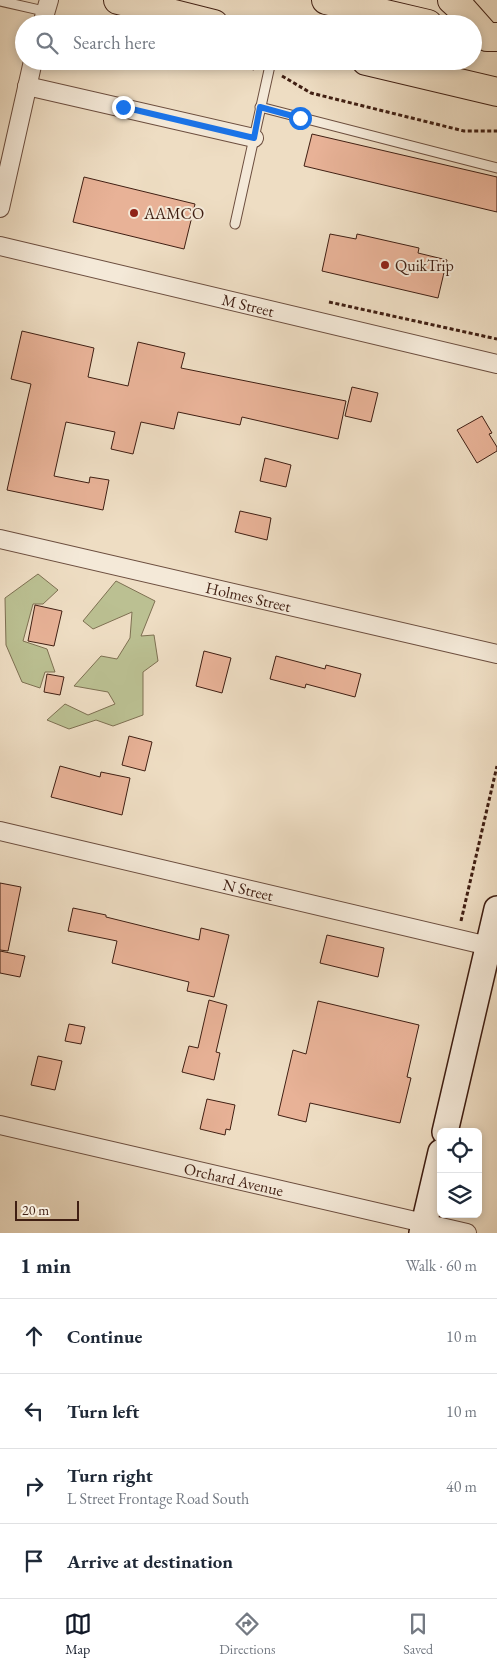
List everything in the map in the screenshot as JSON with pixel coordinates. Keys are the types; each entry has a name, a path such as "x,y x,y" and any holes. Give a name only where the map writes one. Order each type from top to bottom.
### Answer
{"main road":[{"path":"118,0 178,15"},
{"path":"326,0 390,15"},
{"path":"452,0 468,15"},
{"path":"404,70 497,92"},
{"path":"446,1128 492,946 497,909"},
{"path":"423,1228 437,1169"}],"street":[{"path":"0,208 31,70"},
{"path":"27,86 254,138"},
{"name":"M Street","path":"0,246 495,361"},
{"name":"Holmes Street","path":"0,539 497,654"},
{"name":"N Street","path":"0,831 492,946"},
{"name":"Orchard Avenue","path":"0,1125 423,1228 467,1233"}],"lane":[{"path":"0,1 45,12"},
{"path":"235,224 269,72"},
{"path":"260,107 497,168"}],"path":[{"path":"260,70 286,77 311,93 464,131 497,131"},
{"path":"457,938 497,766"}],"green space":[{"path":"38,574 58,590 43,604 33,604 23,641 47,649 55,672 45,672 40,688 22,682 6,645 5,598"},
{"path":"116,581 155,601 141,636 154,635 158,661 143,672 143,715 113,726 96,720 69,729 47,720 65,704 88,715 115,704 108,692 74,686 101,656 117,659 130,638 132,612 93,629 83,621"}],"building":[{"path":"312,134 497,177 497,212 304,166"},
{"name":"AAMCO","path":"84,177 195,204 184,249 73,222"},
{"path":"330,234 356,239 357,234 419,248 418,253 447,260 438,298 322,271"},
{"path":"22,331 94,348 88,377 128,386 138,342 185,353 181,368 346,401 338,439 242,417 240,425 178,412 174,429 141,422 133,454 111,449 115,432 66,422 54,476 89,483 90,477 109,480 103,510 7,490 31,384 11,379"},
{"path":"352,387 378,393 371,422 345,416"},
{"path":"482,416 492,433 489,434 497,447 497,451 477,463 457,430"},
{"path":"265,458 291,465 286,487 260,481"},
{"path":"240,511 271,518 267,540 235,532"},
{"path":"35,605 62,611 54,646 28,641"},
{"path":"204,651 231,658 222,693 196,686"},
{"path":"276,656 325,669 326,665 361,674 355,697 306,684 305,688 270,679"},
{"path":"47,674 64,677 60,695 44,692"},
{"path":"129,736 152,742 145,771 122,765"},
{"path":"60,766 100,777 101,772 130,778 122,815 51,797"},
{"path":"0,883 21,887 8,951 0,950"},
{"path":"73,908 199,940 201,928 229,935 214,997 187,991 189,982 112,963 117,941 68,931"},
{"path":"327,935 384,948 378,977 320,963"},
{"path":"0,951 25,956 20,977 0,973"},
{"path":"209,1000 227,1005 216,1052 220,1053 214,1080 182,1072 189,1046 198,1048"},
{"path":"318,1001 419,1025 407,1077 411,1078 400,1123 310,1103 306,1122 278,1115 293,1050 306,1054"},
{"path":"69,1024 85,1027 81,1044 65,1041"},
{"path":"38,1056 62,1061 55,1090 31,1085"},
{"path":"207,1099 235,1105 230,1130 226,1129 225,1135 200,1129"}],"place":[{"name":"AAMCO","path":"134,213"},
{"name":"QuikTrip","path":"385,265"}],"route":[{"path":"123,107 254,138 260,107 300,118"}]}
